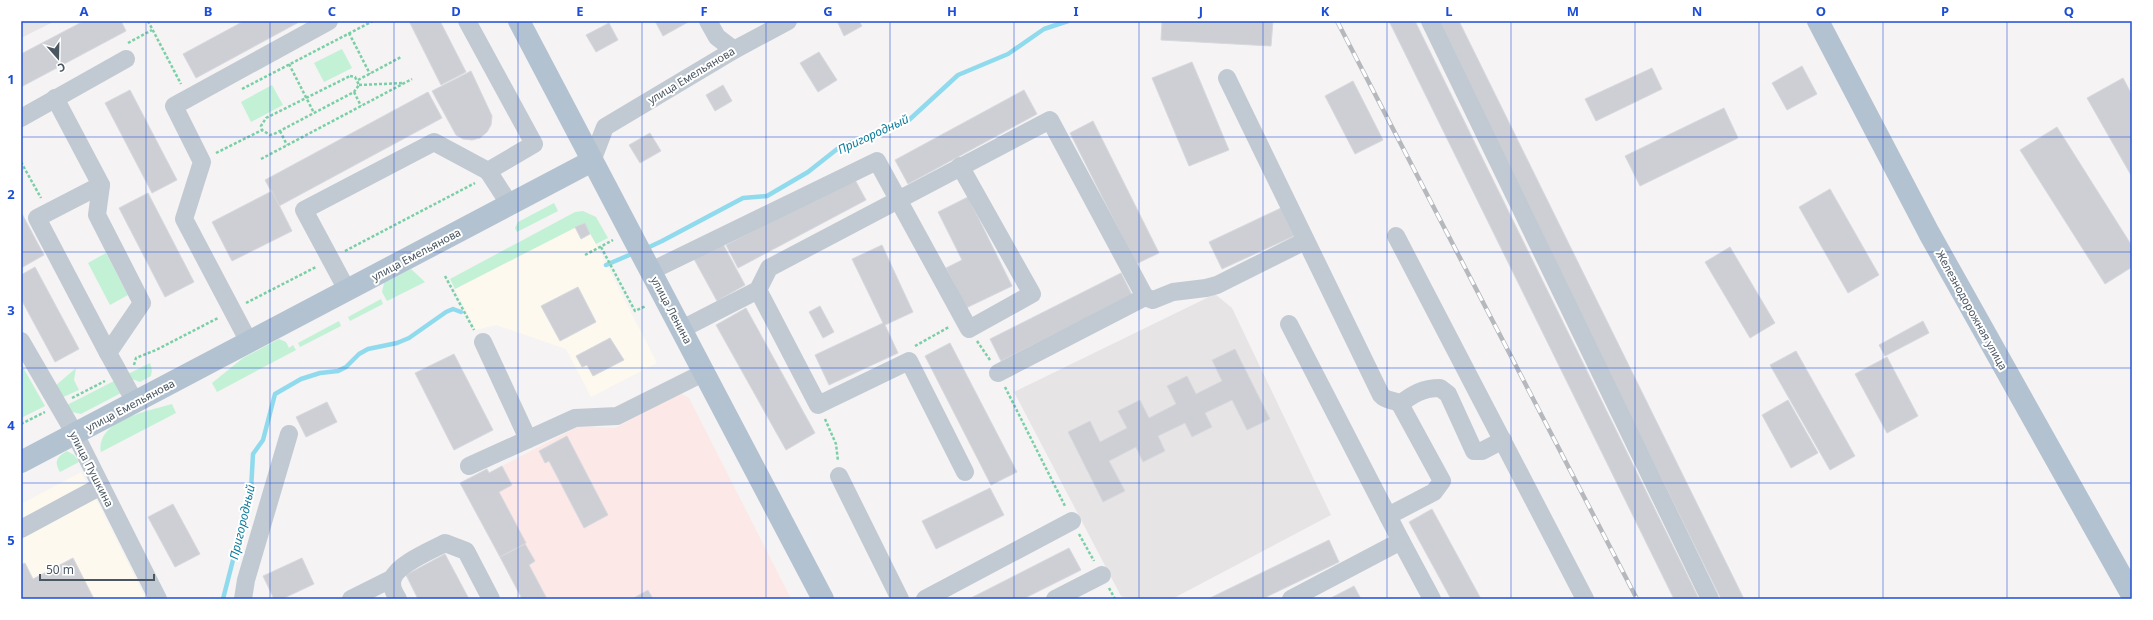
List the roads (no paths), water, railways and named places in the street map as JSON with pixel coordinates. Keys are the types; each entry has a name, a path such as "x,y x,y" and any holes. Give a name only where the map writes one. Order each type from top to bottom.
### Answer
{"main road":[{"name":"улица Ленина","path":"519,21 592,161 624,238 649,266 823,599"},
{"name":"Железнодорожная улица","path":"1818,21 1929,233 2128,595"},
{"name":"улица Емельянова","path":"21,462 592,161"}],"street":[{"path":"249,342 184,219 201,160 174,106 330,21"},
{"path":"467,21 534,144 488,171"},
{"path":"708,21 717,36 734,50"},
{"name":"улица Емельянова","path":"592,161 605,127 734,50 788,21"},
{"path":"1430,21 1710,599"},
{"path":"21,118 126,59"},
{"path":"1227,78 1381,395 1387,400 1400,404 1442,481 1434,492 1388,516"},
{"path":"55,98 100,185 97,215 142,303 108,353"},
{"path":"682,329 758,290 769,268 897,199 1050,120 1145,297 1153,300 1173,292 1206,288 1217,285 1305,241"},
{"path":"348,290 304,210 434,142 488,171 510,205"},
{"path":"649,266 877,161 967,324 1032,294 960,166"},
{"path":"100,185 37,218 135,402"},
{"path":"1396,236 1585,599"},
{"path":"758,290 818,405 909,361 965,472"},
{"path":"998,373 1145,297"},
{"path":"1289,324 1432,599"},
{"name":"улица Пушкина","path":"21,342 75,434 158,599"},
{"path":"483,342 528,438"},
{"path":"469,466 575,418 617,416 705,372"},
{"path":"1400,404 1414,393 1430,388 1440,388 1448,394 1474,451 1482,452 1503,440"},
{"path":"243,599 246,580 289,434"},
{"path":"839,476 900,599"},
{"path":"21,529 101,486"},
{"path":"925,599 1072,521"},
{"path":"1291,599 1310,595 1401,540"},
{"path":"398,599 392,589 393,578 399,568 445,543 466,551 491,599"},
{"path":"1055,599 1102,575"},
{"path":"350,599 393,578"}],"waterway":[{"name":"Пригородный","path":"645,249 743,198 767,196 808,172 841,146 909,120 958,75 1008,54 1044,29 1068,21"},
{"name":"Пригородный","path":"606,265 634,253"},
{"name":"Пригородный","path":"223,599 251,490 253,454 263,440 275,394 301,379 320,373 338,371 346,367 359,354 368,349 397,343 409,338 446,312 453,309 461,312"}],"railway":[{"path":"1337,21 1637,599"}]}
